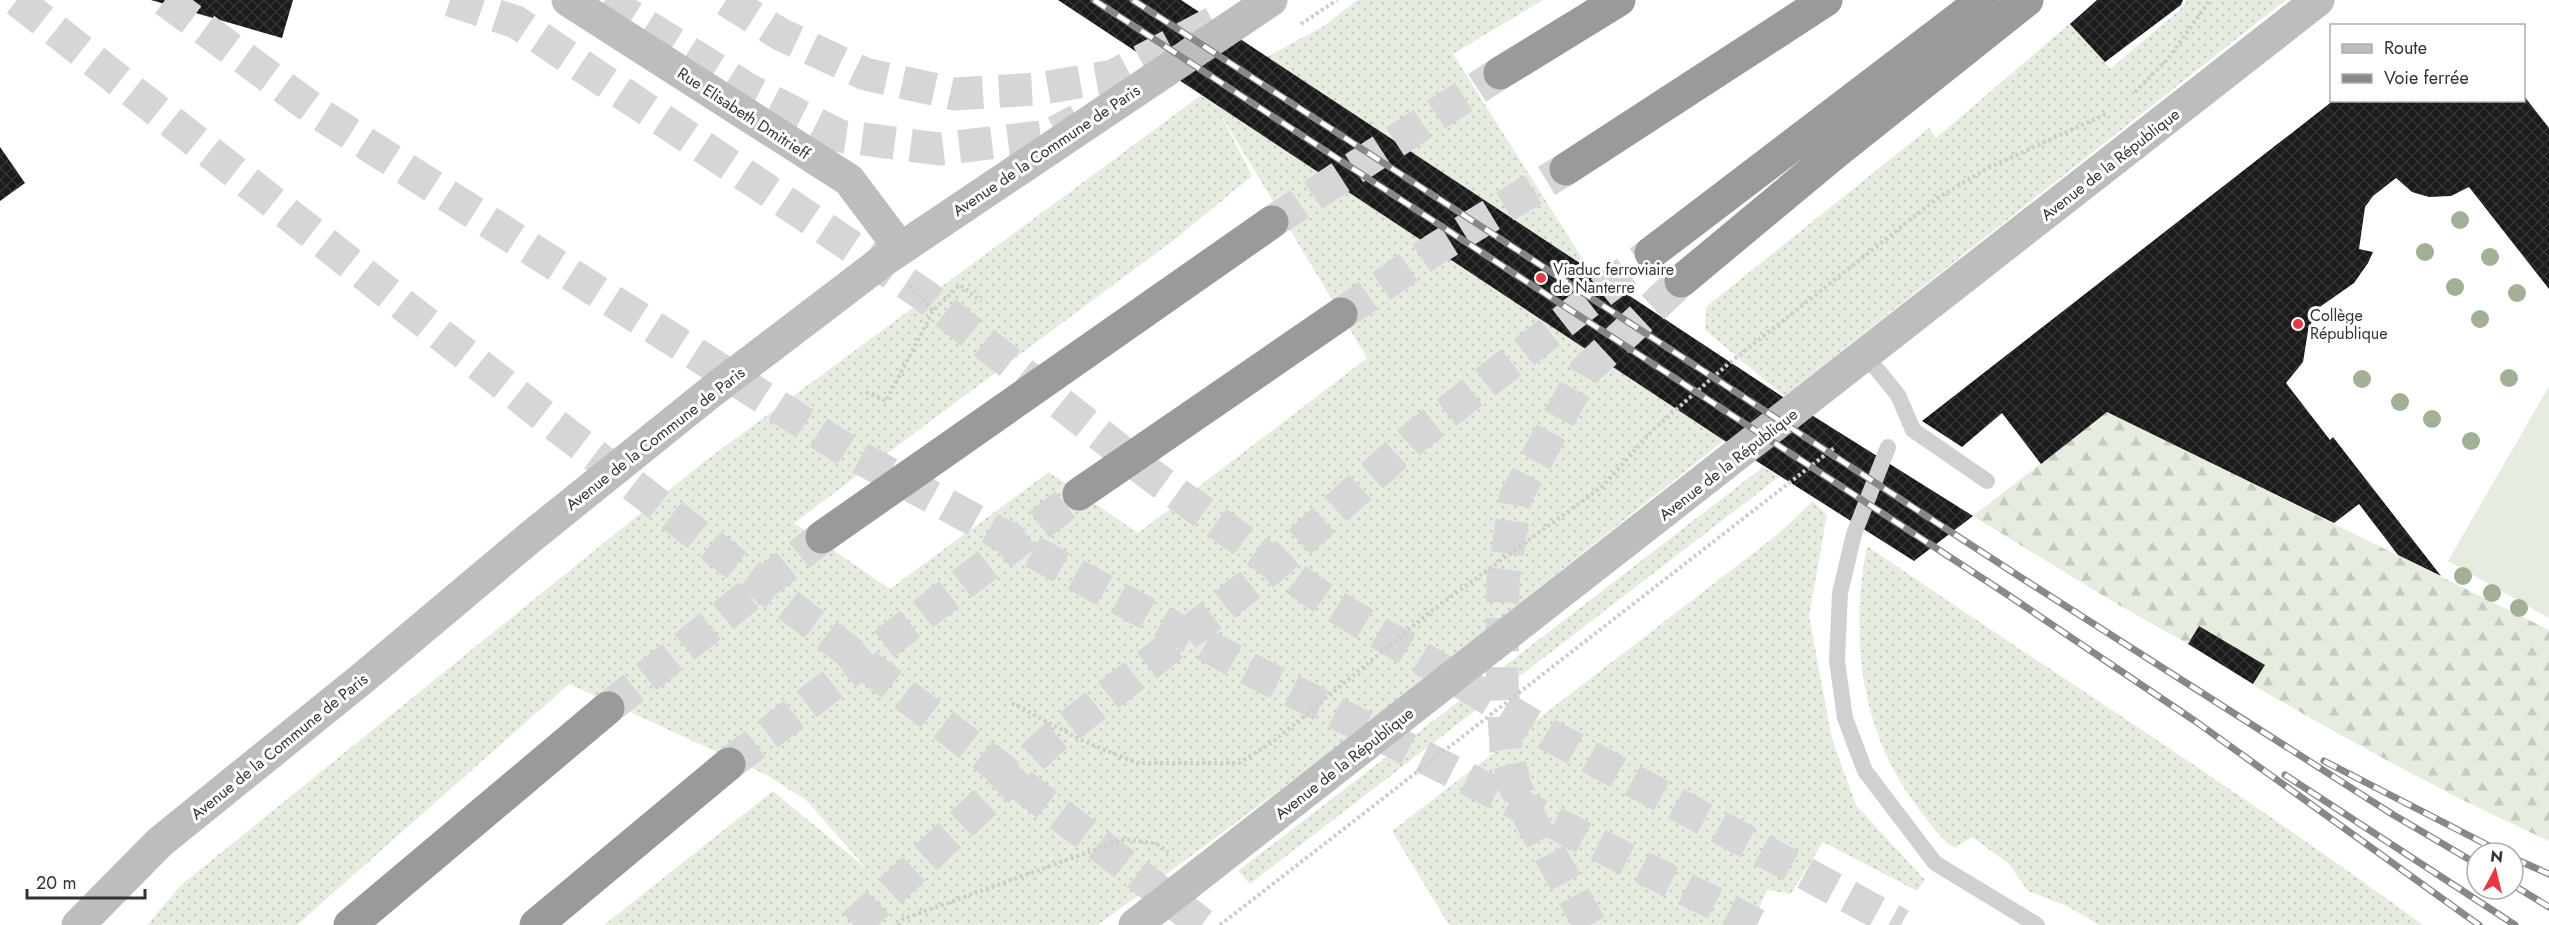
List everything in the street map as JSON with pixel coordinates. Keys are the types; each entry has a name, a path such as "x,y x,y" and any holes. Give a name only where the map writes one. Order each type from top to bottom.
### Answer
{"highway":[{"path":"1500,73 1619,0"},
{"path":"1566,169 1826,0"},
{"path":"1651,253 1983,0"},
{"path":"1681,281 1836,152 2026,0"},
{"path":"822,537 1272,222"},
{"path":"1079,494 1341,314"},
{"path":"350,925 608,708"},
{"path":"536,925 729,764"}],"main road":[{"name":"Rue Elisabeth Dmitrieff","path":"568,0 849,180 900,248"},
{"name":"Avenue de la Commune de Paris","path":"78,925 160,842 712,391 900,248 1271,0"},
{"name":"Avenue de la République","path":"1135,925 1866,356 2318,0"}],"lane":[{"path":"1866,356 1898,395 1913,430 1987,481"},
{"path":"1888,447 1854,534 1840,593 1837,661 1845,718 1865,771 1935,863 2037,925"}],"path":[{"path":"1298,27 1337,0"},
{"path":"2133,94 2168,59 2210,0"},
{"path":"1012,703 1083,741 1137,763 1239,763 1274,741 1430,612 1603,486 1654,429 1719,372 1939,197 1988,168 2110,112"},
{"path":"900,293 920,280"},
{"path":"866,392 886,401 933,311 960,285 981,301"},
{"path":"1220,925 1834,448"},
{"path":"898,925 903,919 959,897 1125,839 1157,844 1195,878"}],"green space":[{"path":"1357,0 1543,0 1453,54 1589,269 1267,57 1324,26"},
{"path":"2186,0 2286,0 1784,396 1705,330 1706,307 1929,128 1936,138 2074,20 2110,69 2184,6"},
{"path":"1200,96 1212,100 1726,439 1347,740 1098,925 604,925 773,791 866,868 806,800 765,774 569,684 297,925 147,925 181,885 705,461","holes":["1220,113 1367,358 1138,533 1049,472 890,589 794,523 1179,236 1252,176"]},
{"path":"2549,386 2549,618 2448,561"},
{"path":"2107,412 2549,630 2549,841 2399,767 2253,685 2265,665 2200,626 2188,644 2110,600 1973,516"},
{"path":"1763,467 1780,476 1250,884 1238,871"},
{"path":"1813,501 1827,515 1809,616 1832,739 1856,805 1925,880 1917,891 1823,842 1791,894 1767,890 1752,925 1449,925 1392,831 1777,535"},
{"path":"1867,546 2216,780 2423,925 2099,925 2069,907 2028,891 2009,864 1972,837 1955,848 1935,830 1899,779 1883,748 1872,716 1864,683 1860,649 1859,614"}],"building":[{"path":"151,0 293,0 282,38"},
{"name":"Viaduc ferroviaire de Nanterre","path":"1058,0 1181,0 1786,399 1973,516 1914,561 1731,445"},
{"path":"2097,0 2183,0 2181,5 2105,62 2070,24"},
{"path":"2525,97 2549,128 2549,289 2469,187 2451,196 2429,197 2412,192 2396,178 2373,196 2365,207 2359,249 2373,252 2368,263 2354,283 2317,309 2308,331 2303,362 2286,383 2330,440 2333,437 2441,576 2398,555 2359,504 2334,523 2107,412 2041,464 2002,413 1962,447 1922,421 2331,102 2525,102"},
{"path":"0,147 25,183 0,201"},
{"path":"2199,626 2265,665 2253,684 2188,644"}],"tunnel":[{"path":"17,0 550,421 1203,925"},
{"path":"165,0 321,115 849,452 1255,672 1757,925"},
{"path":"450,0 516,22 924,295 1151,475 1325,600 1547,734 1901,925"},
{"path":"605,0 749,90 840,136 939,149 1048,136 1078,120"},
{"path":"726,0 780,34 865,74 955,94 1038,89 1113,76 1226,16"},
{"path":"1272,222 1500,73"},
{"path":"1341,314 1434,250 1566,169"},
{"path":"854,925 1050,741 1270,569 1414,438 1651,253"},
{"path":"1590,925 1534,826 1515,786 1506,749 1502,680 1503,580 1516,496 1585,371 1681,281"},
{"path":"729,764 1079,494"},
{"path":"608,708 822,537"}],"railway":[{"path":"1094,0 2005,593 2195,721 2479,925"},
{"path":"1133,0 2031,584 2392,814 2465,857"},
{"path":"2324,761 2480,841"},
{"path":"2285,775 2515,925"},
{"path":"2525,863 2549,874"},
{"path":"2525,892 2549,907"}],"place":[{"name":"Viaduc ferroviaire de Nanterre","path":"1541,278"},
{"name":"Collège République","path":"2298,324"}]}
